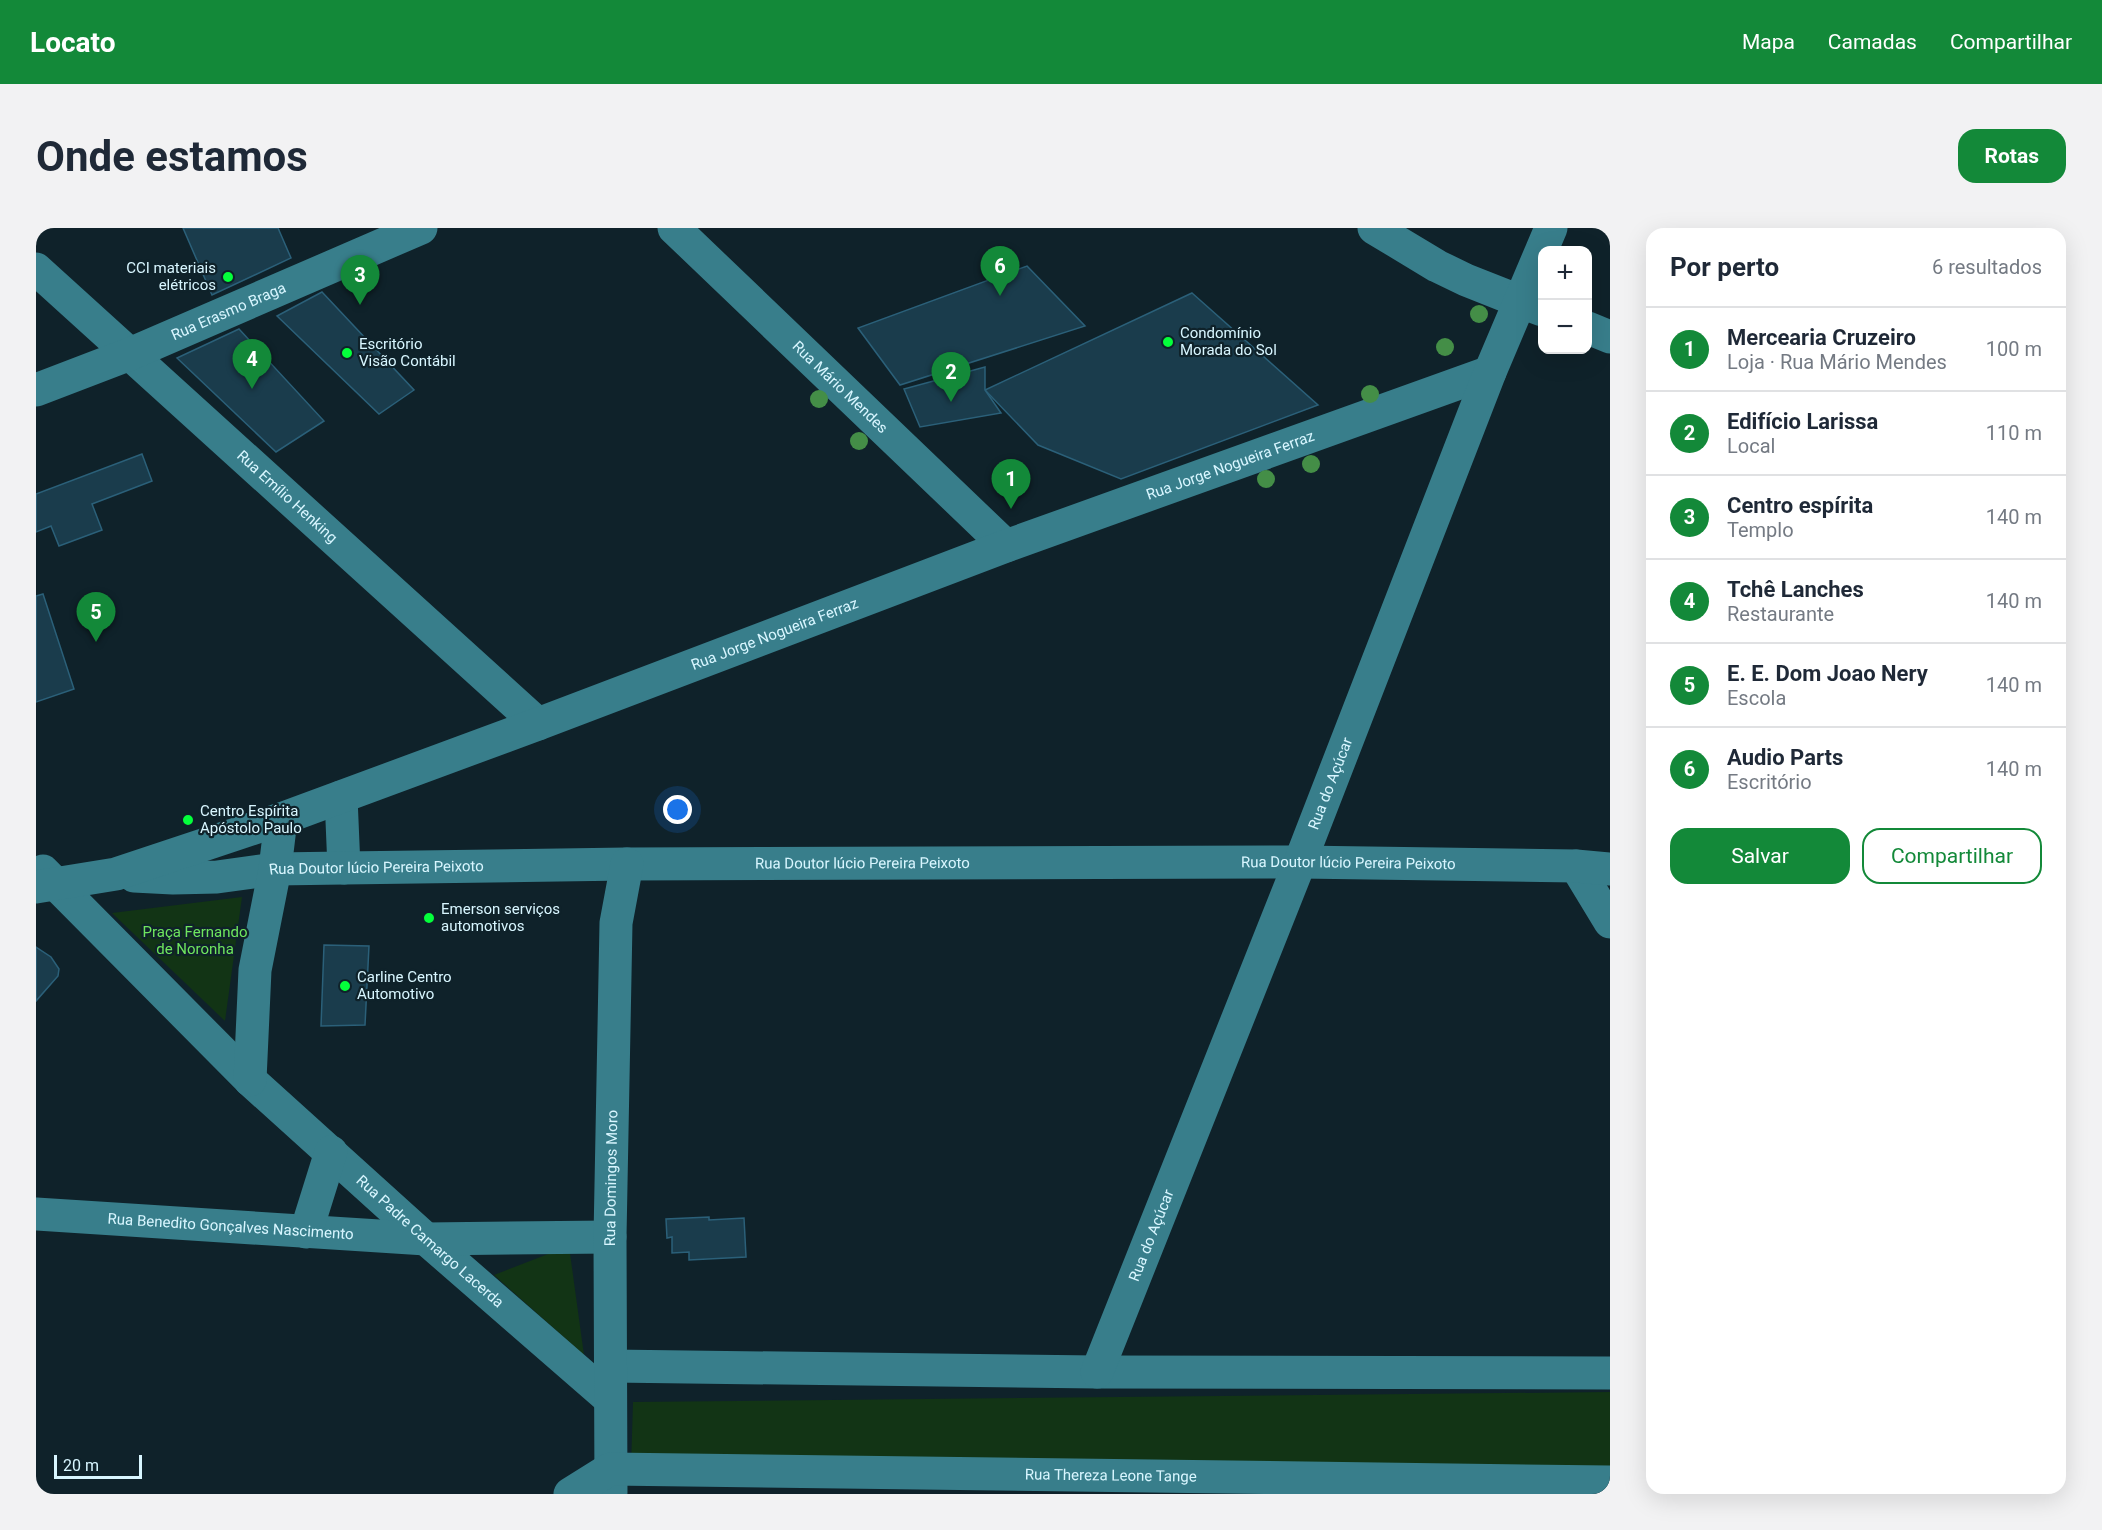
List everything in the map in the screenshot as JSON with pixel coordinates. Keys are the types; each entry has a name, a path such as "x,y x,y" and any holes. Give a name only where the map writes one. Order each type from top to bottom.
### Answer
{"street":[{"name":"Rua Erasmo Braga","path":"36,390 130,354 421,228"},
{"name":"Rua Mário Mendes","path":"674,228 1006,546"},
{"path":"1374,228 1437,266 1466,280 1531,305"},
{"name":"Rua do Açúcar","path":"1097,1372 1300,862 1490,372 1531,305 1551,228"},
{"name":"Rua Emílio Henking","path":"36,269 538,724"},
{"path":"1592,330 1610,337"},
{"name":"Rua Jorge Nogueira Ferraz","path":"42,878 116,874 281,819 1006,546 1490,372"},
{"path":"341,797 344,868"},
{"path":"250,1080 255,970 275,869 281,819"},
{"name":"Rua Doutor lúcio Pereira Peixoto","path":"116,874 150,878 195,877 275,869 627,864 1300,862 1576,866 1610,869"},
{"name":"Rua Domingos Moro","path":"610,1482 610,1237 616,923 627,864"},
{"path":"1576,866 1610,922"},
{"name":"Rua Padre Camargo Lacerda","path":"42,878 250,1080 426,1239 610,1399"},
{"path":"306,1232 331,1152"},
{"name":"Rua Benedito Gonçalves Nascimento","path":"36,1214 426,1239 610,1237"},
{"path":"610,1366 1097,1372 1610,1373"},
{"path":"570,1494 610,1482"},
{"name":"Rua Thereza Leone Tange","path":"610,1482 1610,1482"}],"green space":[{"name":"Praça Fernando de Noronha","path":"242,897 225,1021 112,913"},
{"path":"569,1246 584,1355 494,1275"},
{"path":"1610,1392 1610,1469 631,1467 633,1402"}],"building":[{"name":"CCI materiais elétricos","path":"183,228 278,228 291,258 212,295"},
{"path":"1027,266 1085,326 900,385 858,328"},
{"name":"Escritório Visão Contábil","path":"322,292 414,390 379,414 277,316"},
{"name":"Condomínio Morada do Sol","path":"1192,293 1318,405 1121,479 1038,445 985,390"},
{"path":"239,329 324,421 276,452 177,358"},
{"path":"985,367 985,390 1001,413 920,427 904,389"},
{"path":"142,454 152,481 92,504 102,530 59,546 51,526 36,532 36,494"},
{"path":"43,594 74,689 36,702 36,596"},
{"name":"Carline Centro Automotivo","path":"324,945 369,946 365,1025 321,1026"},
{"path":"36,947 51,957 59,969 58,976 36,1001"},
{"path":"709,1217 709,1220 744,1218 746,1257 689,1260 689,1252 672,1253 672,1237 667,1238 666,1219"}],"place":[{"name":"CCI materiais elétricos","path":"228,277"},
{"name":"Audio Parts","path":"1000,296"},
{"name":"Centro espírita","path":"360,305"},
{"name":"Condomínio Morada do Sol","path":"1168,342"},
{"name":"Escritório Visão Contábil","path":"347,353"},
{"name":"Tchê Lanches","path":"252,389"},
{"name":"Edifício Larissa","path":"951,402"},
{"name":"Mercearia Cruzeiro","path":"1011,509"},
{"name":"E. E. Dom Joao Nery","path":"96,642"},
{"name":"Centro Espírita Apóstolo Paulo","path":"188,820"},
{"name":"Emerson serviços automotivos","path":"429,918"},
{"name":"Carline Centro Automotivo","path":"345,986"}]}
